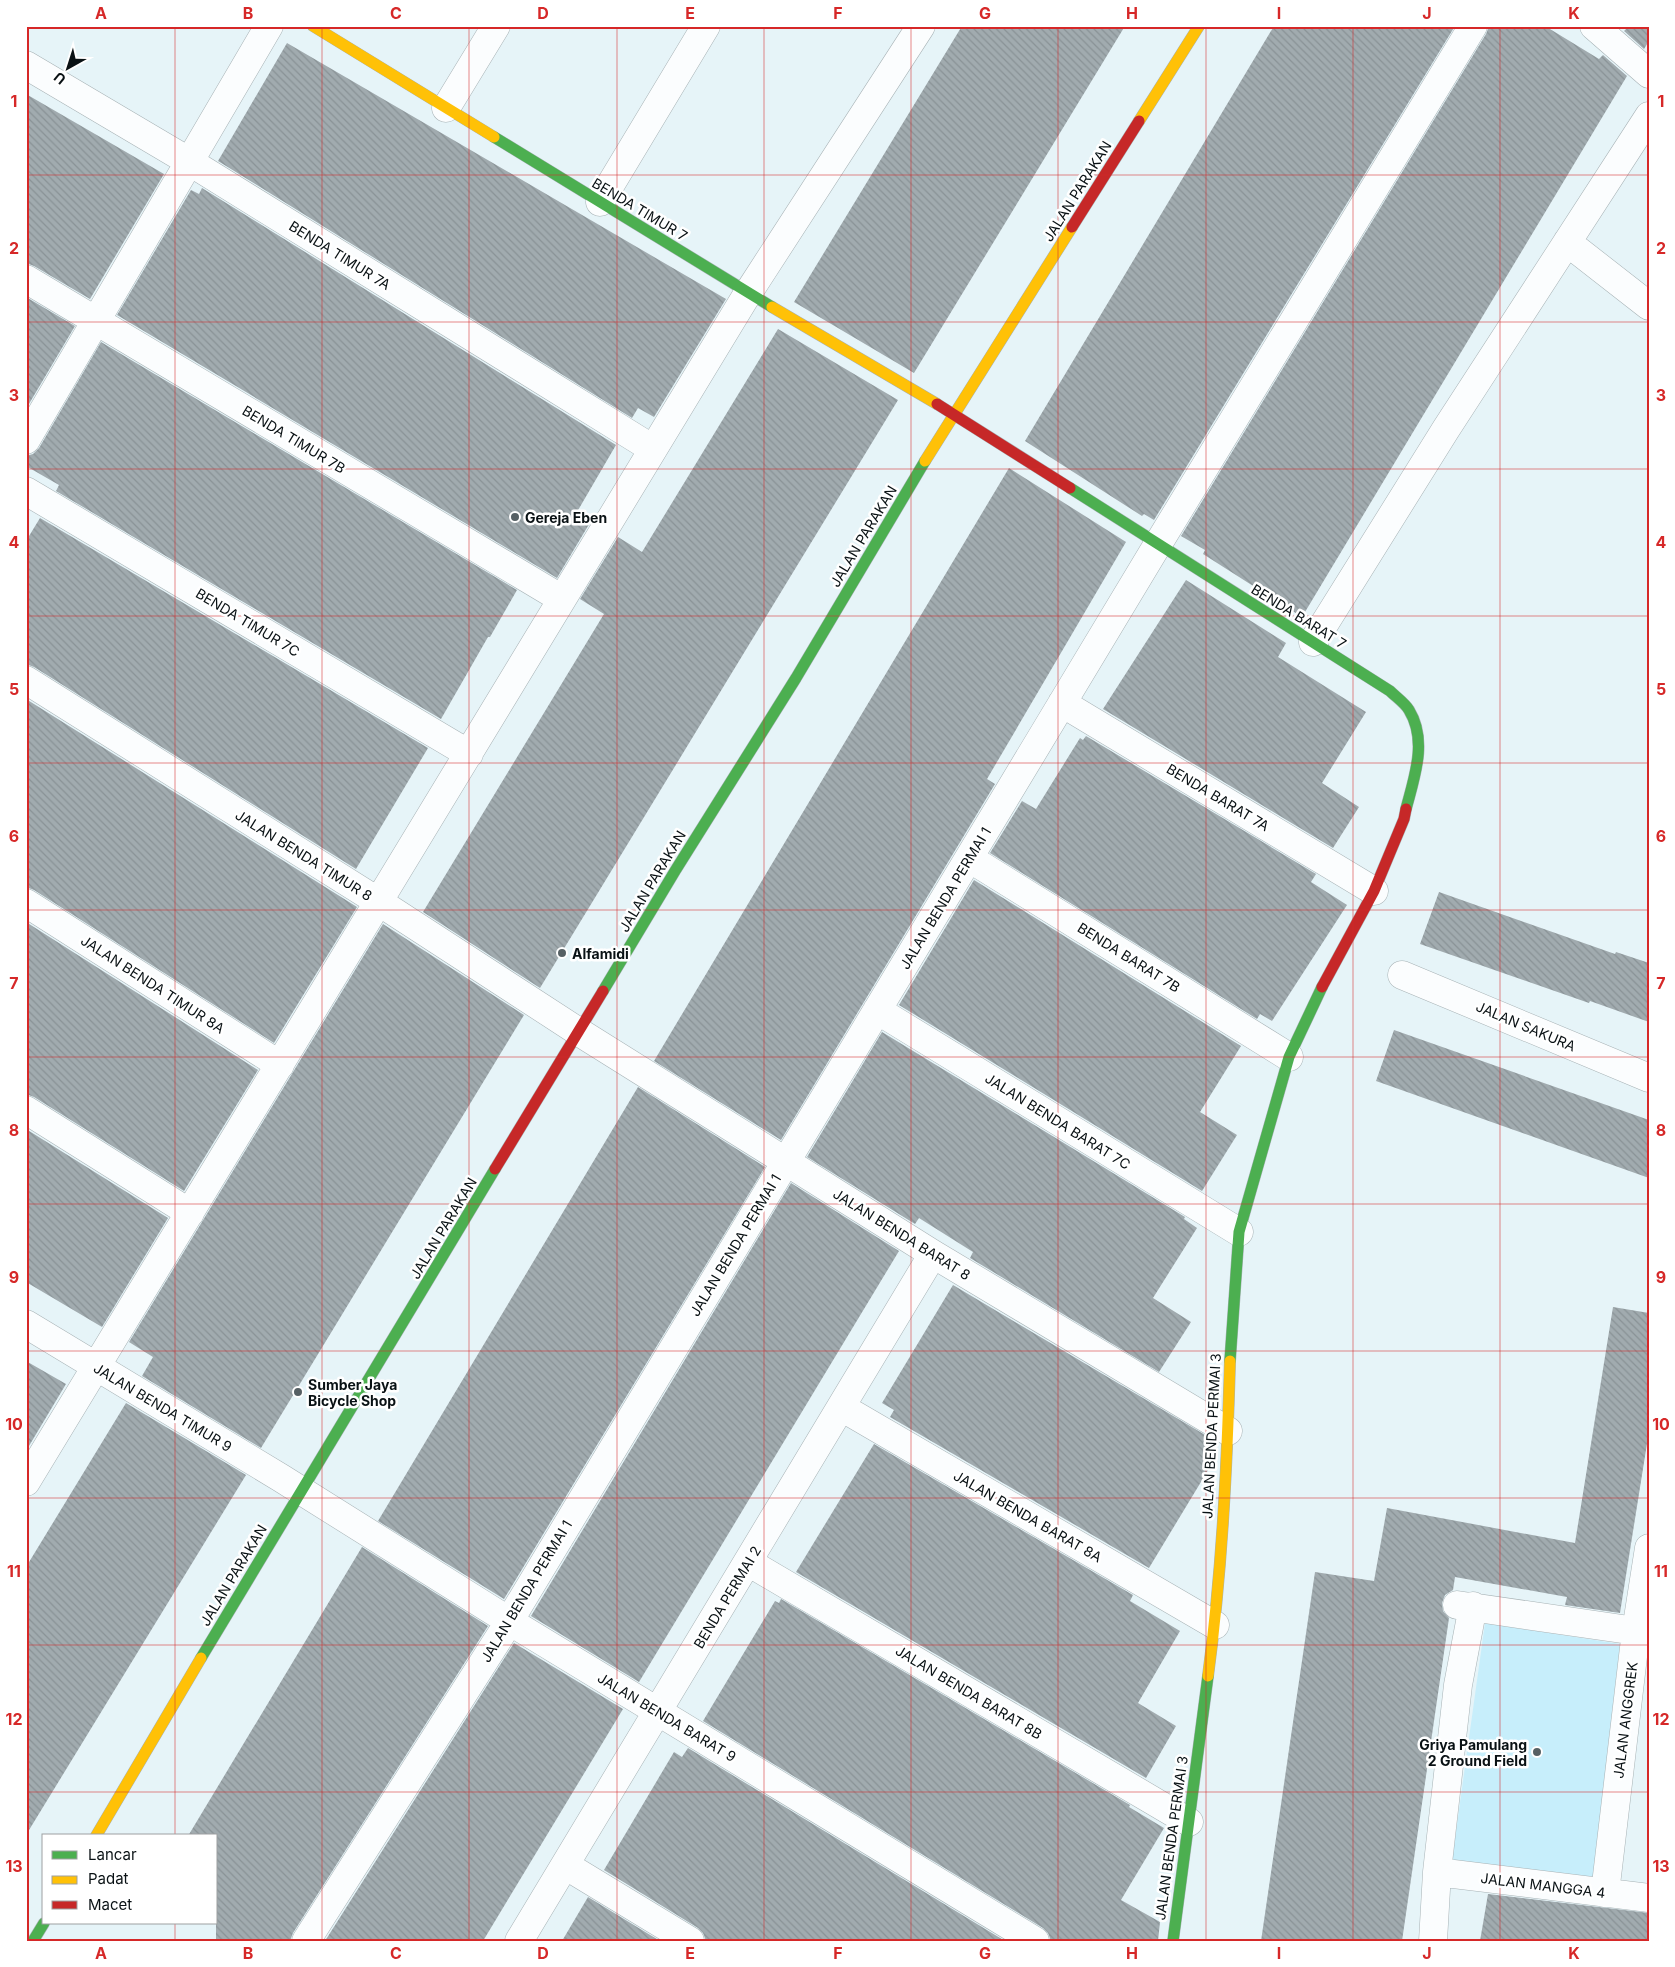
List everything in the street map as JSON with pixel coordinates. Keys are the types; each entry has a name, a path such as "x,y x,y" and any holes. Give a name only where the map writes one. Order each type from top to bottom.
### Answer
{"street":[{"path":"26,440 269,26"},
{"name":"BENDA TIMUR 7","path":"313,26 748,293 953,414"},
{"path":"446,108 496,26"},
{"path":"600,202 706,26"},
{"path":"26,1482 748,293 921,26"},
{"name":"JALAN PARAKAN","path":"97,1834 300,1491 675,871 796,678 953,414 1199,26"},
{"name":"JALAN BENDA PERMAI 1","path":"306,1941 509,1621 785,1161 1473,26"},
{"path":"1594,26 1649,74"},
{"name":"BENDA TIMUR 7A","path":"26,65 190,162 653,449"},
{"path":"1312,642 1446,429 1649,116"},
{"path":"1566,242 1649,306"},
{"name":"BENDA TIMUR 7B","path":"26,279 562,599"},
{"name":"BENDA BARAT 7","path":"953,414 1390,691 1409,710 1418,734 1418,762 1404,818 1374,891 1343,950"},
{"name":"BENDA TIMUR 7C","path":"26,491 469,754"},
{"name":"JALAN BENDA TIMUR 8","path":"26,680 379,902 579,1032"},
{"name":"BENDA BARAT 7A","path":"1062,703 1374,891"},
{"name":"BENDA BARAT 7B","path":"969,858 1289,1057"},
{"name":"JALAN BENDA TIMUR 8A","path":"26,903 280,1065"},
{"name":"JALAN BENDA PERMAI 3","path":"1173,1941 1215,1624 1228,1432 1230,1345 1239,1232 1289,1057 1323,986 1343,950"},
{"name":"JALAN SAKURA","path":"1402,975 1649,1078"},
{"name":"JALAN BENDA BARAT 7C","path":"877,1010 1239,1232"},
{"name":"JALAN BENDA BARAT 8","path":"579,1032 934,1254 1228,1432"},
{"path":"26,1110 190,1212"},
{"name":"BENDA PERMAI 2","path":"520,1941 934,1254"},
{"name":"JALAN BENDA TIMUR 9","path":"26,1324 300,1491"},
{"name":"JALAN BENDA BARAT 8A","path":"841,1407 1215,1624"},
{"name":"JALAN BENDA BARAT 9","path":"300,1491 509,1621 1035,1941"},
{"name":"JALAN ANGGREK","path":"1605,1893 1636,1631 1649,1548"},
{"name":"JALAN BENDA BARAT 8B","path":"748,1562 1189,1822"},
{"path":"1433,1941 1437,1872 1465,1606 1636,1631"},
{"path":"565,1865 690,1941"},
{"name":"JALAN MANGGA 4","path":"1437,1872 1649,1898"},
{"path":"33,1941 43,1924"}],"shaded area":[{"name":"Griya Pamulang 2 Ground Field","path":"1485,1623 1620,1644 1593,1877 1452,1860"}],"building":[{"path":"962,26 1125,26 914,373 794,302"},
{"path":"1274,26 1455,26 1154,520 1144,514 1142,516 1025,441"},
{"path":"1489,26 1545,26 1599,59 1603,55 1627,76 1302,617 1203,554 1205,550 1181,536 1486,34"},
{"path":"1629,26 1649,26 1649,41 1644,49 1624,31"},
{"path":"287,43 726,299 654,417 638,408 632,418 218,161"},
{"path":"26,94 164,174 90,299 26,263"},
{"path":"202,188 616,445 577,512 591,521 557,578 117,315 191,190 199,194"},
{"path":"26,297 75,326 26,409"},
{"path":"778,329 898,400 540,988 423,912 604,614 580,599 618,537 642,552"},
{"path":"101,342 517,590 441,719 56,491 59,485 26,466 26,456 33,454 39,448"},
{"path":"1009,468 1126,542 987,779 995,784 781,1140 654,1061"},
{"path":"40,518 428,748 356,869 34,667 26,664 26,541"},
{"path":"1186,580 1286,643 1278,657 1366,712 1322,783 1359,807 1333,848 1103,709"},
{"path":"26,699 357,907 274,1043 34,890 26,887"},
{"path":"1086,736 1316,874 1311,882 1347,905 1272,1021 1260,1014 1257,1019 990,853 1022,801 1036,809 1080,738 1083,740"},
{"path":"974,880 1241,1046 1200,1112 1237,1135 1202,1191 899,1005"},
{"path":"1439,892 1615,954 1616,952 1649,963 1649,1022 1420,944"},
{"path":"26,922 258,1070 184,1191 34,1097 26,1094"},
{"path":"383,924 524,1015 261,1448 142,1376 153,1357 129,1342"},
{"path":"1394,1030 1649,1120 1649,1178 1376,1081"},
{"path":"882,1032 1185,1217 1184,1219 1197,1228 1153,1298 1191,1322 1159,1372 970,1258 973,1252 919,1218 915,1224 807,1157"},
{"path":"638,1087 765,1167 504,1599 378,1521"},
{"path":"26,1129 168,1218 102,1327 26,1282"},
{"path":"791,1183 899,1251 639,1682 531,1616"},
{"path":"953,1285 1212,1439 1210,1467 1149,1568 890,1417 894,1410 882,1403"},
{"path":"1613,1307 1649,1313 1649,1431 1620,1613 1565,1605 1567,1597 1455,1577 1453,1590 1445,1595 1442,1603 1443,1611 1449,1618 1402,1941 1261,1941 1315,1572 1374,1581 1387,1508 1575,1543"},
{"path":"26,1361 66,1384 26,1451"},
{"path":"126,1403 246,1475 26,1835 26,1567"},
{"path":"874,1444 1133,1595 1130,1601 1180,1631 1138,1703 1176,1726 1146,1778 796,1572"},
{"path":"362,1547 488,1626 293,1933 290,1941 216,1941 216,1924 218,1924 218,1834 189,1834"},
{"path":"781,1599 1130,1805 1129,1807 1164,1828 1121,1900 1160,1922 1158,1941 1051,1941 1048,1933 1043,1928 703,1721 775,1601 779,1603"},
{"path":"514,1643 623,1709 483,1941 325,1941"},
{"path":"688,1748 1005,1941 706,1941 703,1933 698,1928 604,1870 674,1752 682,1757"},
{"path":"1488,1894 1649,1913 1649,1941 1480,1941"},
{"path":"588,1897 660,1941 562,1941"}],"traffic: fast":[{"path":"494,137 772,307"},
{"path":"603,991 675,871 796,678 925,461"},
{"path":"1070,488 1390,691 1403,702 1415,722 1419,747 1406,809"},
{"path":"1230,1361 1239,1232 1289,1057 1322,987"},
{"path":"201,1658 495,1169"},
{"path":"1173,1941 1208,1676"},
{"path":"33,1941 43,1924"}],"traffic: slow":[{"path":"313,26 494,137"},
{"path":"1139,121 1199,26"},
{"path":"925,461 1072,227"},
{"path":"772,307 937,404"},
{"path":"1208,1676 1217,1598 1223,1519 1230,1361"},
{"path":"97,1834 201,1658"}],"traffic: jam":[{"path":"1072,227 1139,121"},
{"path":"937,404 1070,488"},
{"path":"1322,987 1374,891 1404,819 1406,809"},
{"path":"495,1169 603,991"}],"place":[{"name":"Gereja Eben","path":"515,517"},
{"name":"Alfamidi","path":"562,953"},
{"name":"Sumber Jaya Bicycle Shop","path":"298,1392"},
{"name":"Griya Pamulang 2 Ground Field","path":"1537,1752"}]}
